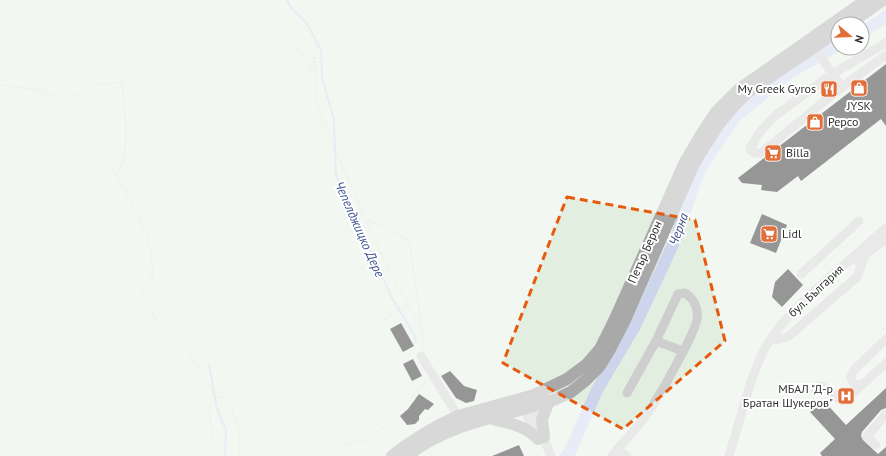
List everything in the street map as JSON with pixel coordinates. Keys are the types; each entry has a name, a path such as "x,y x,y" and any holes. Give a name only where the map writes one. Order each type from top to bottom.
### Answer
{"main road":[{"name":"Петър Берон","path":"392,456 419,436 458,416 525,403 549,401 563,396 578,387 599,367 624,322 693,166 704,146 720,124 737,102 748,92 813,45 866,0"},
{"path":"860,16 883,0"},
{"name":"Петър Берон","path":"407,456 439,435 460,426 489,418 525,403 574,375 587,364 600,349 614,322 685,162 716,112 738,90 830,35"},
{"path":"489,418 521,426 541,438 542,419 549,401"}],"street":[{"path":"886,43 830,71 776,115 759,133 750,149 752,152 757,154 761,153 842,87 886,55"},
{"path":"813,45 842,87"},
{"path":"801,274 859,221"},
{"name":"бул. България","path":"730,456 757,367 768,344 792,312 886,228"},
{"name":"бул. България","path":"735,456 753,392 762,367 776,340 800,309 886,239"},
{"path":"627,393 656,341 678,294 685,292 691,296 697,308 697,319 673,372 660,396 642,421 614,453 628,456"},
{"path":"860,364 865,364 871,374 866,381 858,385 854,384 850,379 851,375 860,364 886,339"},
{"path":"656,341 683,351"},
{"path":"421,356 458,416"},
{"path":"815,390 820,386 826,388 838,399 847,399 886,363"},
{"path":"525,403 550,454"},
{"path":"876,445 868,436 886,414"}],"path":[{"path":"258,7 301,53 310,71 315,58 316,99 335,150 388,269 419,323 424,339"},
{"path":"0,85 31,89 54,96 76,96 96,85 122,82 126,144 123,160 116,175"},
{"path":"107,165 116,175 140,220 150,247 154,285"},
{"path":"366,218 409,240 424,339 421,356"},
{"path":"859,221 868,225 825,265 854,299 886,332"},
{"path":"152,274 141,294 158,322 184,346 215,396 224,398 232,408 239,431 239,456"},
{"path":"384,320 408,304"},
{"path":"333,456 344,444 365,440 391,422 422,385 436,380"},
{"path":"212,436 209,406 215,396"}],"highlighted area":[{"path":"567,197 695,220 725,341 623,429 503,363"}],"green space":[{"path":"0,0 886,0 886,456 0,456"}],"building":[{"path":"886,64 886,126 881,119 801,181 798,176 777,192 761,190 762,185 742,183 738,178"},
{"name":"Lidl","path":"762,214 787,225 776,253 750,243"},
{"path":"788,269 803,285 782,307 772,297 775,282"},
{"path":"401,323 414,346 403,352 390,329"},
{"path":"413,359 422,376 412,381 403,364"},
{"path":"450,371 464,386 477,390 474,401 466,403 456,398 441,376"},
{"path":"886,388 886,408 881,410 862,432 861,436 863,440 878,454 886,447 886,456 822,456 820,453 835,439 810,412 823,400 846,425"},
{"path":"419,394 434,404 428,410 425,409 415,424 407,425 400,416 408,409"},
{"path":"519,445 524,456 492,456"}],"waterway":[{"name":"Чепелджицко Дере","path":"287,0 291,8 306,22 321,50 322,78 334,120 336,175 392,298 414,334 416,343"},
{"name":"Черна","path":"870,27 886,16"},
{"name":"Черна","path":"566,456 569,454 597,390 635,326 677,236 694,183 704,162 735,117 789,73 830,50"},
{"path":"209,365 217,409 226,430 225,454"}],"place":[{"name":"JYSK","path":"859,88"},
{"name":"My Greek Gyros","path":"829,89"},
{"name":"Pepco","path":"815,122"},
{"name":"Billa","path":"773,153"},
{"name":"Lidl","path":"769,234"},
{"name":"МБАЛ \"Д-р Братан Шукеров\"","path":"846,396"}]}
